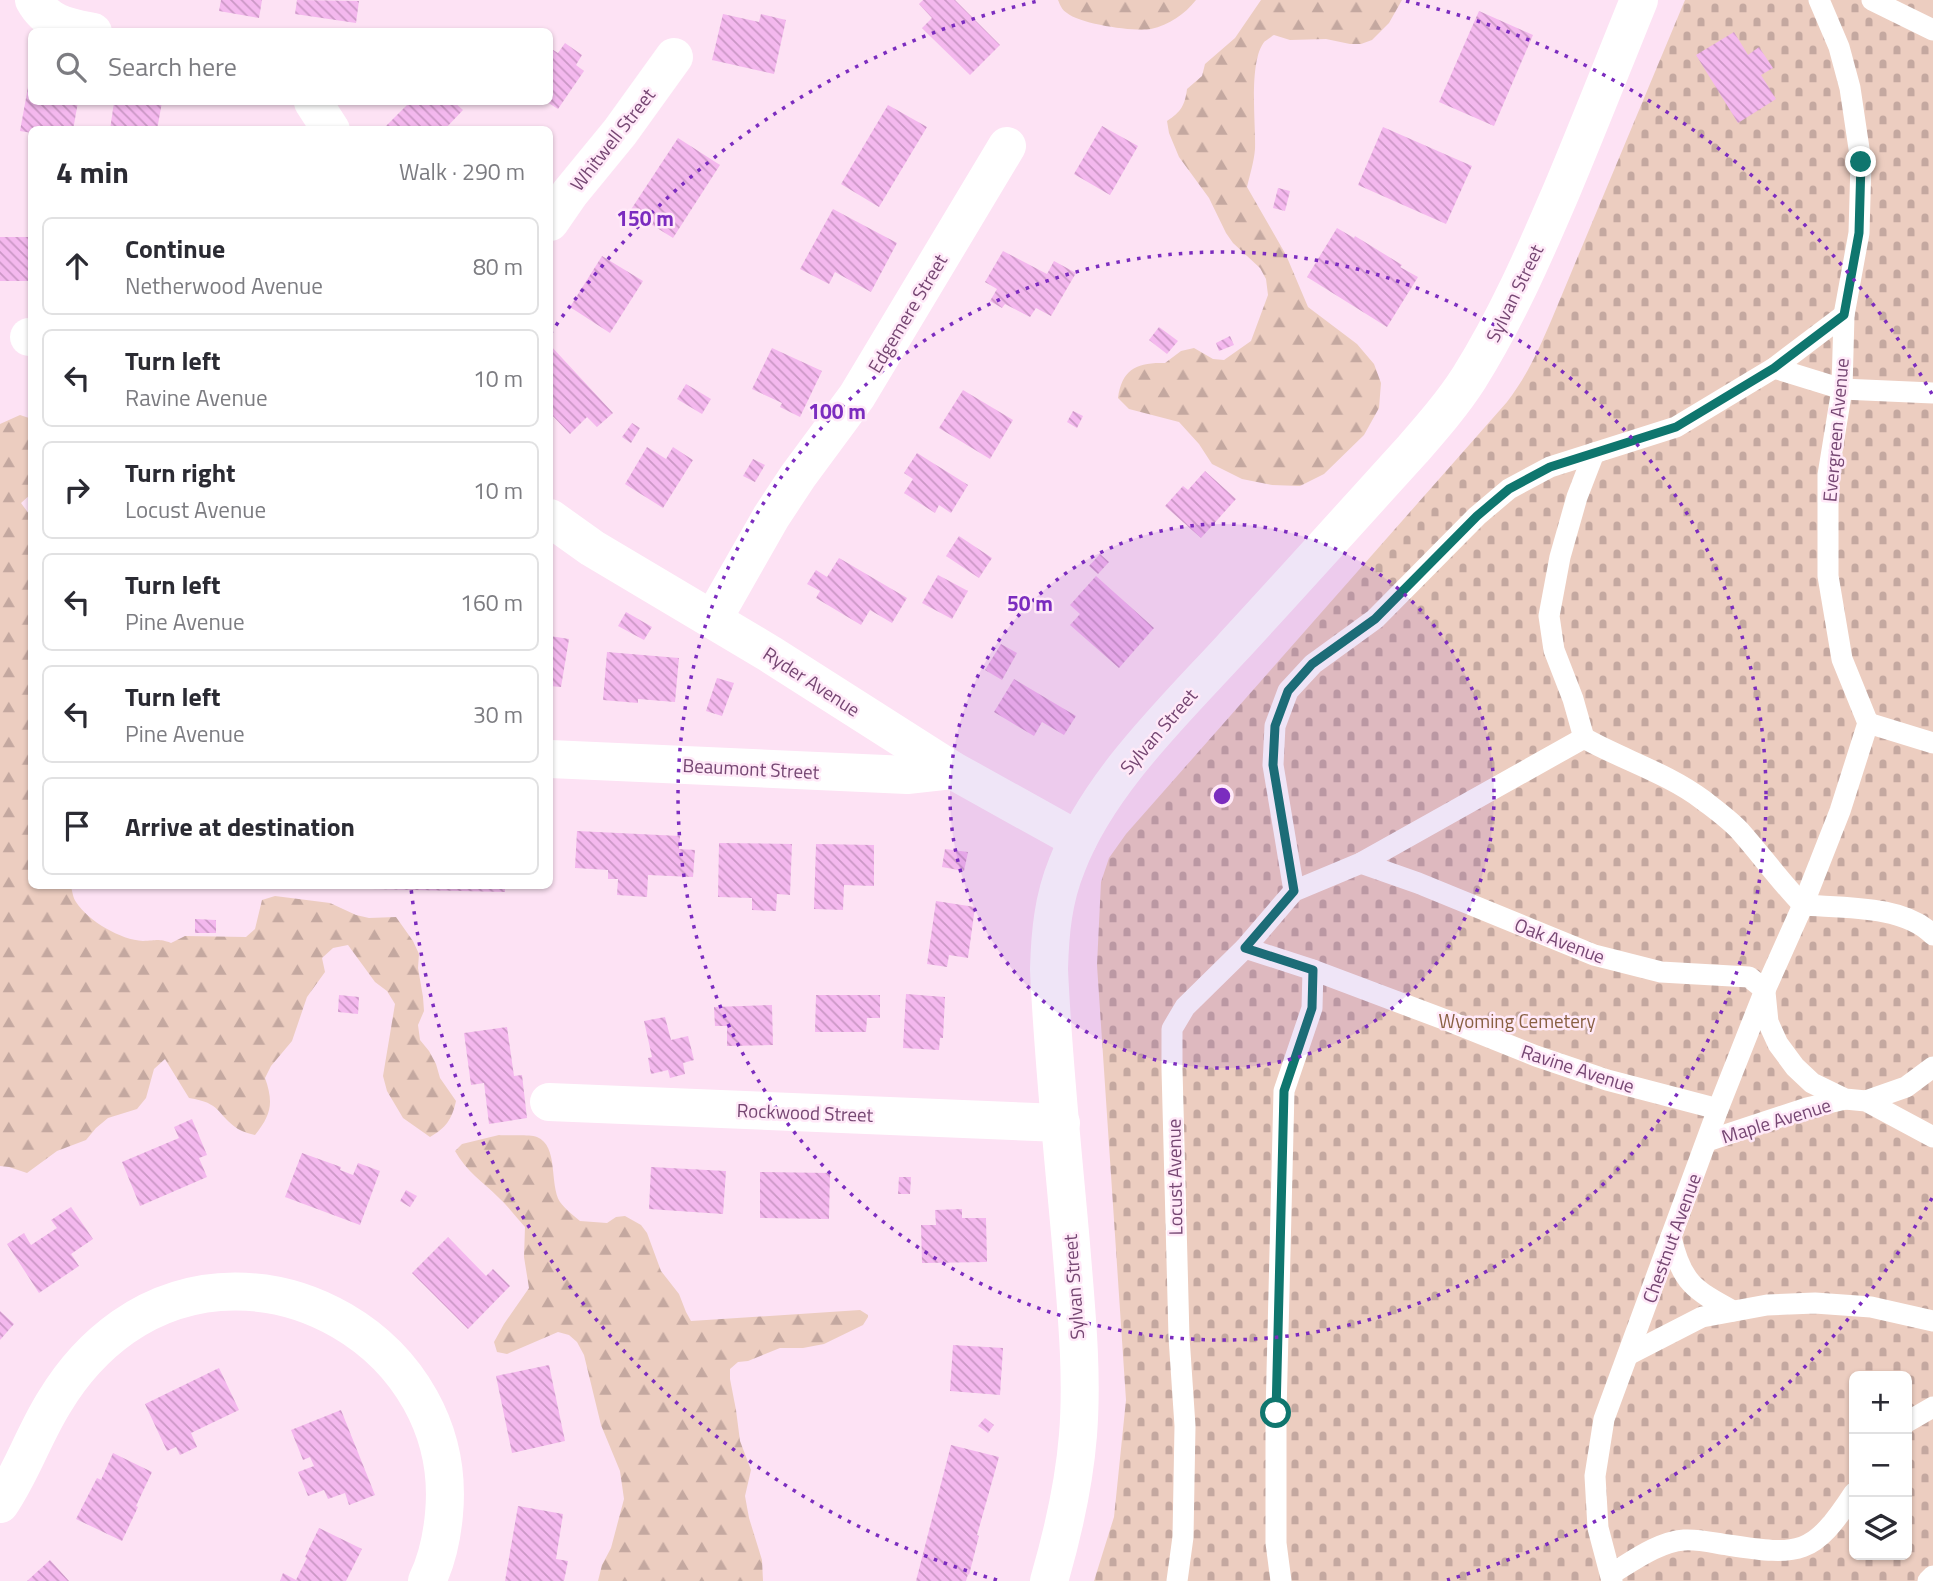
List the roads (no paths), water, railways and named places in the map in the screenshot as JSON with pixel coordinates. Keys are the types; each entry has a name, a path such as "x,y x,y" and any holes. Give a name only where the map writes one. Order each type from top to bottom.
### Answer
{"street":[{"name":"Sylvan Street","path":"1049,1581 1072,1487 1080,1381 1050,1001 1050,942 1058,891 1078,840 1125,769 1427,432 1467,380 1484,353 1528,267 1639,0"},
{"path":"36,4 58,24 76,28"},
{"name":"Whitwell Street","path":"553,218 674,57"},
{"path":"315,105 328,126"},
{"name":"Edgemere Street","path":"713,619 771,517 857,396 1007,146"},
{"name":"Ryder Avenue","path":"553,520 592,548 782,661 952,771 1078,840"},
{"name":"Beaumont Street","path":"553,759 894,775 952,771"},
{"name":"Rockwood Street","path":"549,1102 1060,1124"},
{"path":"0,1504 16,1479 54,1401 86,1360 124,1326 168,1304 192,1297 217,1293 267,1293 316,1306 359,1330 379,1346 411,1384 433,1429 444,1478 445,1503 437,1552 427,1581"}],"lane":[{"name":"Evergreen Avenue","path":"1819,0 1839,47 1850,88 1861,162 1859,233 1844,315 1842,389 1828,475 1828,576 1842,659 1868,723"},
{"path":"1872,0 1933,30"},
{"path":"1294,891 1273,765 1275,726 1288,691 1312,664 1375,619 1477,516 1509,489 1550,467 1676,427 1774,368 1844,315"},
{"path":"1774,368 1842,389 1933,393"},
{"path":"1594,453 1577,497 1560,558 1549,616 1555,650 1584,738 1607,751 1649,768 1701,798 1739,829 1803,905 1885,912 1906,917 1933,935"},
{"path":"1803,905 1840,811 1868,723 1933,743"},
{"path":"1360,863 1584,738"},
{"name":"Locust Avenue","path":"1177,1581 1183,1538 1185,1426 1178,1310 1172,1029 1185,1007 1245,948 1294,891 1360,863"},
{"name":"Oak Avenue","path":"1360,863 1418,883 1594,955 1661,972 1749,977 1765,990"},
{"name":"Chestnut Avenue","path":"1612,1577 1598,1528 1595,1476 1604,1419 1718,1109 1765,990 1803,905"},
{"name":"Ravine Avenue","path":"1245,948 1313,970 1536,1056 1607,1080 1718,1109"},
{"path":"1281,1581 1276,1543 1276,1413 1284,1091 1312,1008 1313,970"},
{"path":"1765,990 1768,1022 1778,1044 1794,1067 1812,1083 1845,1099 1866,1101 1933,1137"},
{"path":"1866,1101 1906,1087 1933,1067"},
{"name":"Maple Avenue","path":"1707,1141 1845,1099"},
{"path":"1671,1237 1677,1262 1688,1279 1704,1296 1733,1311"},
{"path":"1628,1355 1702,1317 1767,1305 1815,1303 1871,1307 1933,1321"},
{"path":"1912,1419 1933,1407"},
{"path":"1612,1577 1668,1543 1686,1540 1765,1551 1799,1549 1817,1540 1830,1529 1851,1497"},
{"path":"1928,1581 1933,1576"}],"park label":[{"name":"Wyoming Cemetery","path":"1517,1020"}]}
